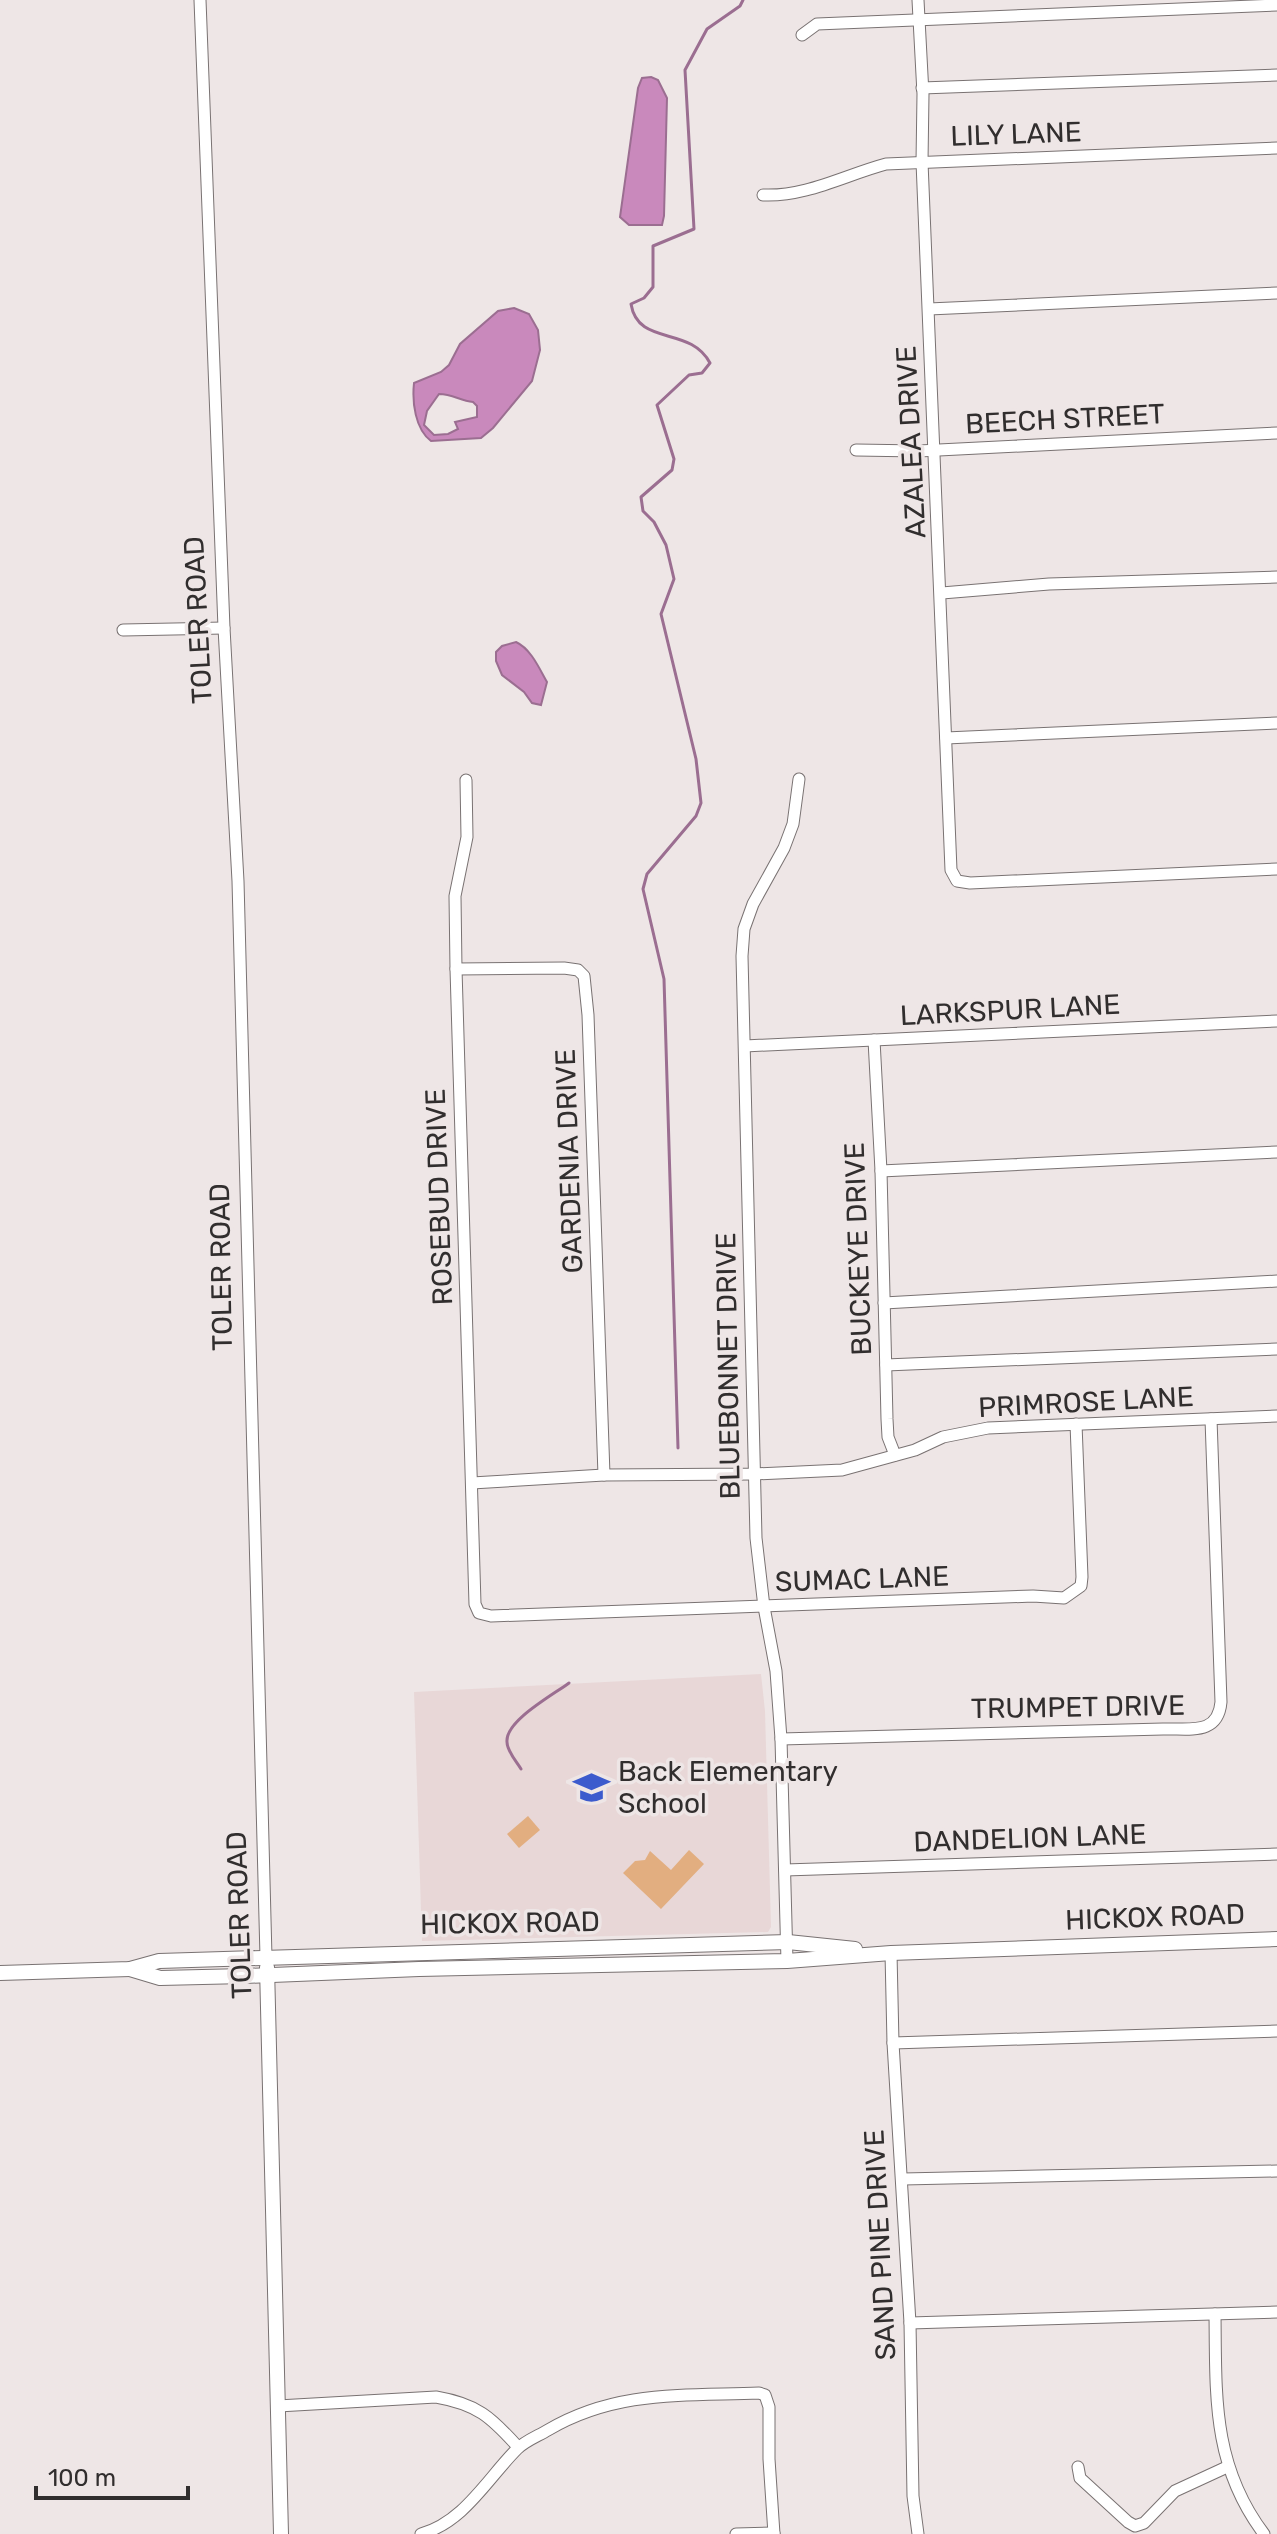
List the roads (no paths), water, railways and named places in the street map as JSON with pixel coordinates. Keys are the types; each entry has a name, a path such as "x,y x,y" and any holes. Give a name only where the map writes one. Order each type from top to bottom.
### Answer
{"street":[{"name":"TOLER ROAD","path":"200,0 224,628 238,881 281,2534"},
{"name":"AZALEA DRIVE","path":"918,0 951,870 957,881 970,883 1277,869"},
{"path":"802,35 817,24 1277,5"},
{"path":"922,88 1277,75"},
{"name":"LILY LANE","path":"763,195 783,196 814,189 875,167 922,162 1277,148"},
{"path":"929,309 1277,293"},
{"name":"BEECH STREET","path":"856,450 1277,433"},
{"path":"942,593 1049,584 1277,577"},
{"path":"123,630 224,628"},
{"path":"946,738 1277,723"},
{"name":"BLUEBONNET DRIVE","path":"787,1961 781,1739 776,1671 756,1538 742,956 744,929 753,904 784,848 793,824 799,779"},
{"name":"ROSEBUD DRIVE","path":"466,780 467,837 455,896 456,969 475,1604 479,1613"},
{"name":"GARDENIA DRIVE","path":"456,969 564,968 578,970 584,976 588,1015 604,1475"},
{"name":"LARKSPUR LANE","path":"745,1046 1277,1021"},
{"name":"BUCKEYE DRIVE","path":"874,1040 888,1437 895,1455"},
{"path":"881,1171 1277,1152"},
{"path":"884,1303 1277,1281"},
{"path":"886,1365 1277,1349"},
{"name":"PRIMROSE LANE","path":"472,1483 604,1475 842,1470 915,1450 943,1437 988,1428 1277,1416"},
{"name":"TRUMPET DRIVE","path":"781,1739 1163,1729 1205,1727 1214,1723 1220,1715 1221,1702 1211,1419"},
{"name":"SUMAC LANE","path":"479,1613 491,1616 1033,1596 1064,1598 1081,1586 1082,1577 1076,1424"},
{"name":"DANDELION LANE","path":"785,1870 1277,1854"},
{"name":"HICKOX ROAD","path":"130,1969 160,1978 787,1961 891,1953 1277,1939"},
{"name":"HICKOX ROAD","path":"0,1973 130,1969 159,1961 788,1942 891,1953"},
{"path":"551,1966 558,1961 648,1960 655,1956 659,1946"},
{"path":"524,1949 526,1966"},
{"name":"SAND PINE DRIVE","path":"891,1953 893,2043 910,2323 913,2496 918,2534"},
{"path":"893,2043 1277,2031"},
{"path":"903,2179 1277,2171"},
{"path":"910,2323 1277,2312"},
{"path":"1215,2314 1216,2392 1227,2467 1241,2498 1264,2534"},
{"path":"421,2534 449,2522 518,2447 586,2411 653,2396 759,2393 765,2395 769,2407 774,2533 736,2534"},
{"path":"278,2406 436,2397 483,2411 518,2447"},
{"path":"1078,2467 1080,2478 1135,2526 1144,2523 1175,2491 1227,2467"}],"waterway":[{"path":"678,1448 664,979 643,889 647,874 696,816 701,803 696,759 661,614 674,579 666,545 654,522 643,511 641,497 672,470 674,459 657,405 689,375 702,373 710,363 701,351 690,344 643,326 631,304 644,298 653,287 653,246 694,229 685,70 707,29 740,6 743,0"},
{"path":"521,1769 508,1749 508,1734 522,1717 569,1683"}],"place":[{"name":"Back Elementary School","path":"592,1787"}]}
